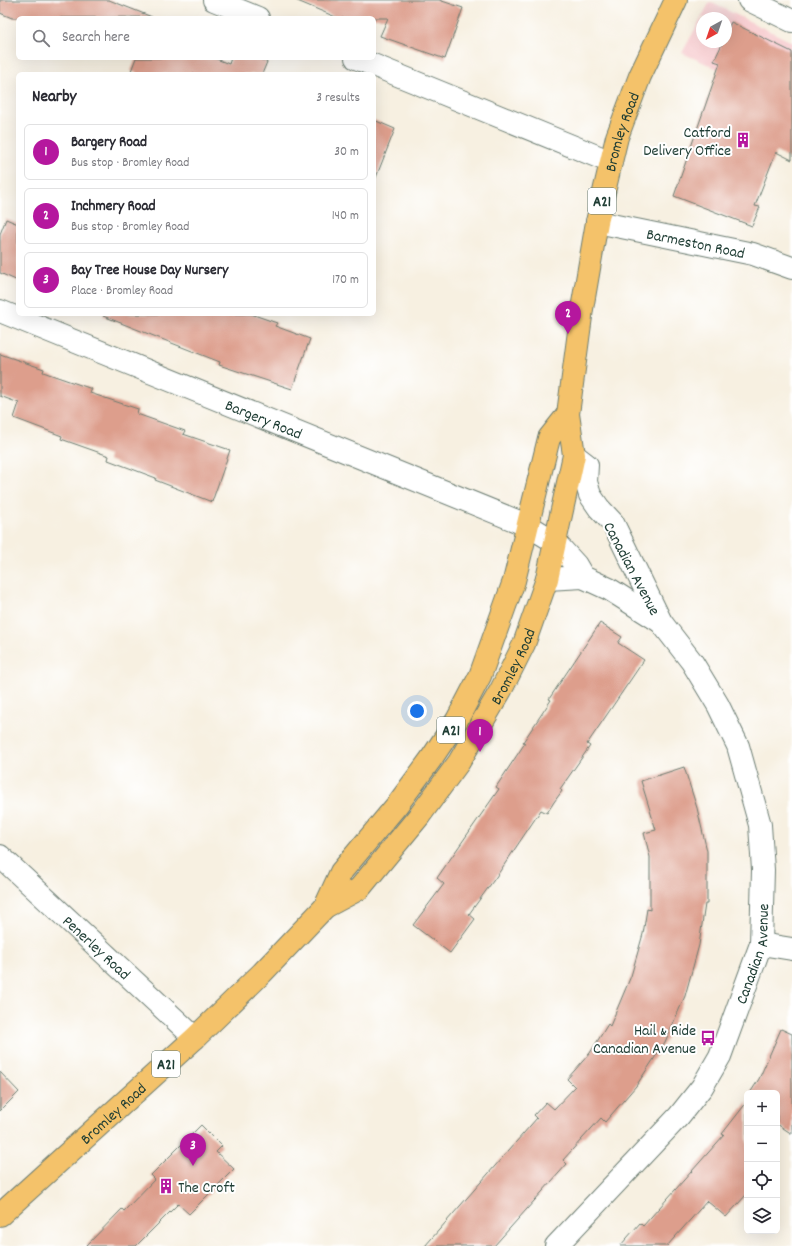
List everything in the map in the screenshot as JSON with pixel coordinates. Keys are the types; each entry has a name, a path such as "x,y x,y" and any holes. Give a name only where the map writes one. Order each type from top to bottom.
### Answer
{"highway":[{"name":"Bromley Road","path":"325,907 359,889 415,821 458,762 501,690 524,644 547,579 574,455 568,414 582,309 597,222 611,162 618,137 640,76 676,0"},
{"name":"Bromley Road","path":"0,1215 195,1038 262,974 325,907 341,872 397,805 431,760 457,720 480,676 514,581 549,438 568,414"}],"street":[{"path":"214,0 253,16"},
{"path":"749,0 792,21"},
{"path":"361,60 611,162"},
{"name":"Barmeston Road","path":"597,222 753,254 792,268"},
{"name":"Bargery Road","path":"0,311 528,526"},
{"name":"Canadian Avenue","path":"556,1246 679,1116 702,1087 720,1056 761,944 763,870 760,825 738,746 718,705 692,662 661,622 613,523 599,508 590,495 586,482 587,465 574,455"},
{"path":"528,526 555,542 576,565 583,577 571,579 547,579"},
{"path":"609,589 623,580 633,563"},
{"name":"Canadian Avenue","path":"583,577 609,589 661,622"},
{"name":"Penerley Road","path":"0,856 195,1038"},
{"path":"761,944 792,949"}],"shaded area":[{"path":"710,2 730,12 705,12"},
{"path":"732,13 792,42 792,97 780,88 718,69 682,53 696,28 696,48 732,48"}],"building":[{"path":"0,0 109,0 149,16 16,16 16,18 12,18 0,13"},
{"path":"295,0 439,0 463,8 445,59 380,36 388,18 376,18 376,16 333,16"},
{"name":"Catford Delivery Office","path":"732,22 792,52 792,160 776,152 755,206 760,207 752,226 674,196 720,63 714,61 720,48 732,48"},
{"path":"135,60 219,60 229,64 230,60 262,60 267,62 263,72 131,71"},
{"path":"376,121 395,129 376,177"},
{"path":"6,219 16,223 16,280 0,273 0,234"},
{"path":"103,316 257,316 277,323 275,326 310,339 292,389 219,365 220,362"},
{"path":"0,354 44,369 43,372 92,389 90,393 138,409 137,414 185,431 183,434 230,450 212,502 155,480 156,478 108,460 109,456 61,439 62,436 14,418 19,403 0,396"},
{"path":"600,623 622,637 618,643 644,660 587,744 590,746 560,789 562,791 547,813 541,810 469,914 475,919 450,953 413,925 444,884 437,878 499,789 496,787 525,743 523,742 551,700 549,699"},
{"path":"684,767 697,808 707,851 707,904 705,904 699,945 685,996 665,1042 636,1086 605,1122 601,1118 563,1160 567,1164 494,1246 425,1246 537,1118 534,1115 546,1102 554,1109 575,1087 567,1079 590,1053 608,1024 610,1026 631,976 643,934 647,909 650,910 650,857 644,833 656,830 641,781"},
{"path":"781,1029 792,1034 792,1134 780,1126 780,1090 752,1090 759,1079"},
{"path":"0,1072 19,1092 0,1111"},
{"path":"744,1106 744,1197 726,1217 707,1201 667,1246 620,1246 640,1223 643,1226 724,1135 722,1134"},
{"path":"201,1125 222,1146 216,1152 234,1169 189,1214 178,1204 136,1246 86,1246 122,1209 124,1211 155,1179 151,1175"}],"place":[{"name":"Catford Delivery Office","path":"743,140"},
{"name":"Inchmery Road","path":"568,334"},
{"name":"Bargery Road","path":"480,752"},
{"name":"Hail & Ride Canadian Avenue","path":"708,1038"},
{"name":"Bay Tree House Day Nursery","path":"193,1166"},
{"name":"The Croft","path":"166,1186"}]}
